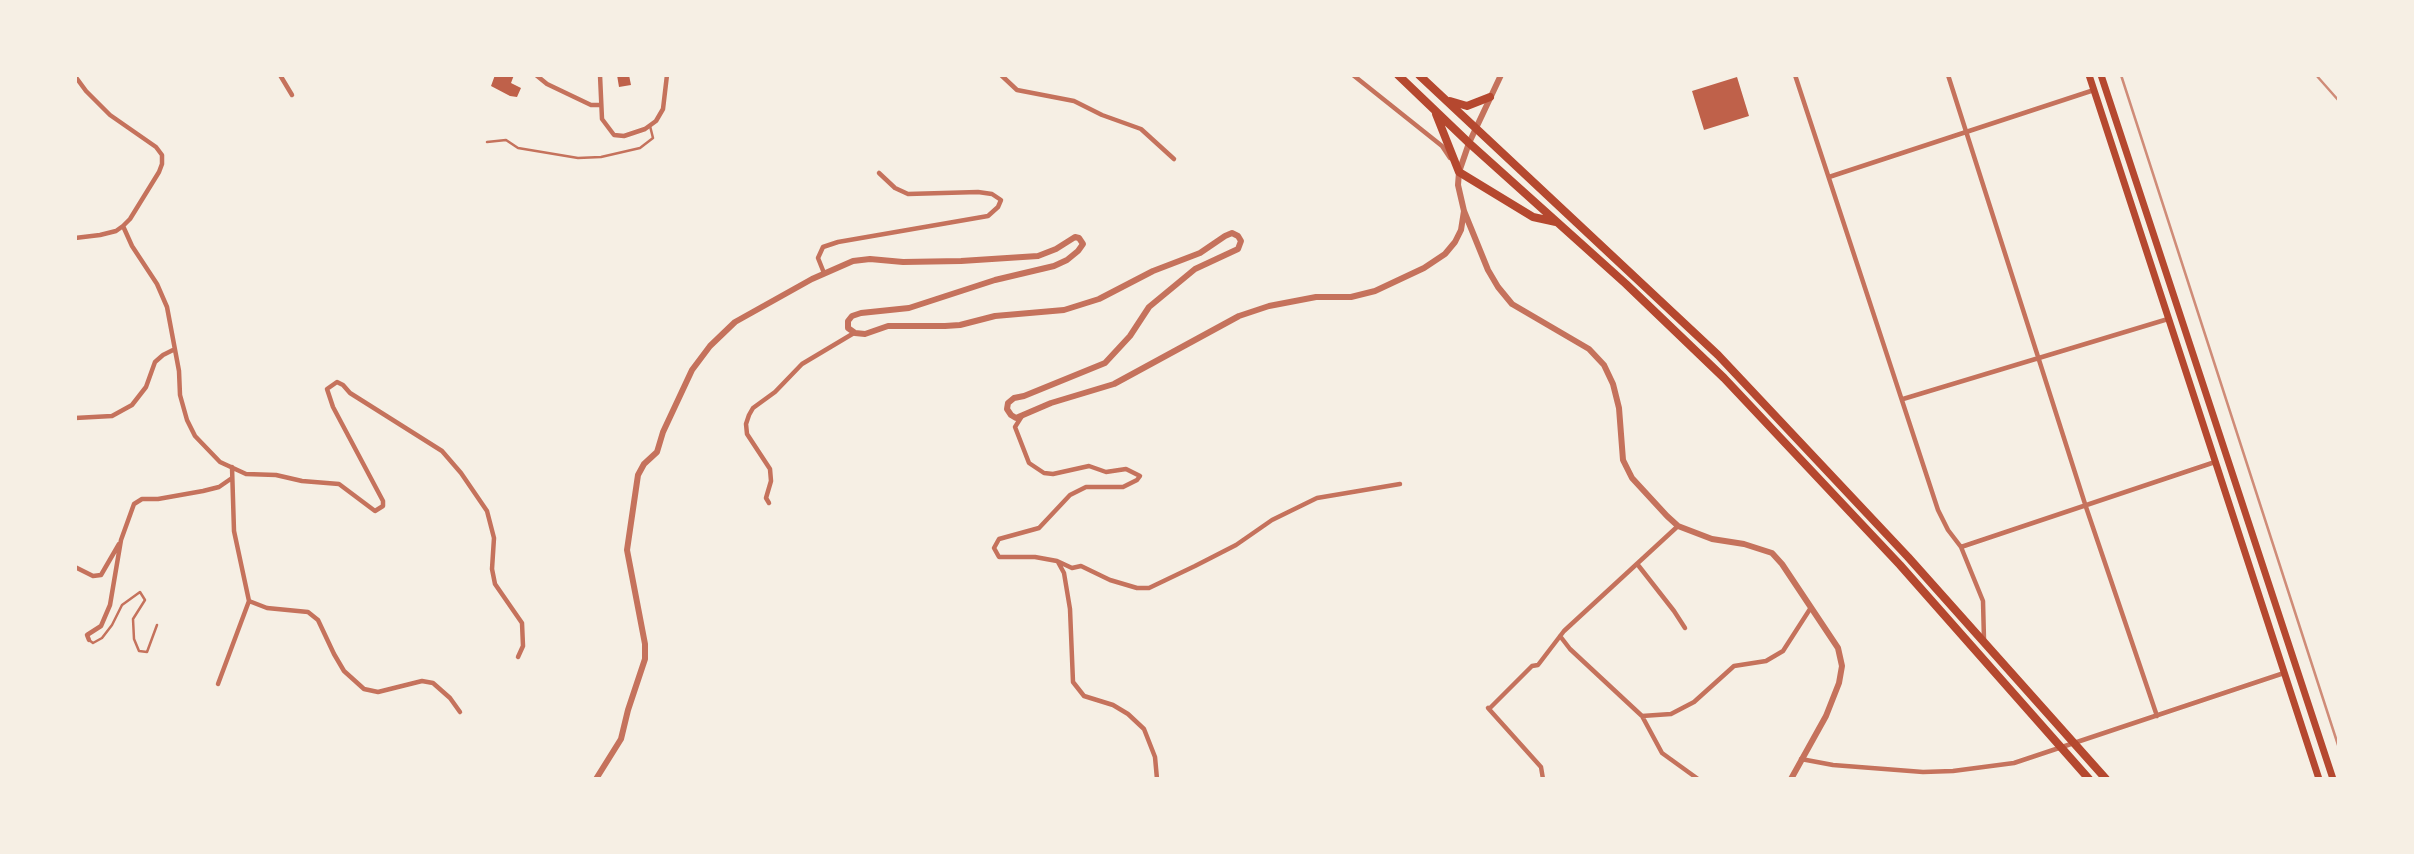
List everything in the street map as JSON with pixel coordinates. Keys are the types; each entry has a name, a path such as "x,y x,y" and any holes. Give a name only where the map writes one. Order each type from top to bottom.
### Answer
{"main road":[{"path":"1398,75 1724,377 1900,565 2089,779"},
{"path":"1419,75 1718,355 1984,641 2106,779"},
{"path":"2089,75 2319,779"},
{"path":"2101,75 2333,779"},
{"path":"1443,98 1467,106 1490,97"},
{"path":"1433,108 1459,172 1533,217 1557,222"}],"street":[{"path":"280,75 292,95"},
{"path":"536,75 547,84 591,105 600,105"},
{"path":"600,75 602,119 614,135 624,136 650,126 663,109 667,75"},
{"path":"1001,75 1017,90 1074,101 1102,115 1141,129 1174,159"},
{"path":"1353,75 1442,146 1459,172"},
{"path":"1501,75 1469,143 1459,172 1458,185 1464,211 1498,288 1513,304 1588,349 1604,365 1613,384 1619,408 1623,460 1632,478 1678,526 1712,539 1744,544 1772,553 1838,648 1842,666 1839,683 1826,716 1791,779"},
{"path":"1794,75 1938,510 1961,547 1983,601 1984,641"},
{"path":"1948,75 2086,507 2157,716"},
{"path":"75,76 110,115 156,147 162,155 159,172 123,226 116,231 100,235 75,237"},
{"path":"1829,177 2094,90"},
{"path":"824,273 818,258 823,247 838,242 988,216 1001,200 992,194 978,192 908,194 895,188 879,173"},
{"path":"596,779 621,739 645,659 645,644 627,550 638,475 644,464 657,452 663,432 692,370 710,346 735,322 824,273 853,261 961,261 1029,256 1048,253 1079,237 1083,244 1078,251 1054,266 995,280 909,308 852,316 848,321 848,328 855,333 866,334 888,326 945,326 995,316 1064,310 1099,299 1153,271 1200,253 1232,233 1238,236 1241,241 1238,249 1195,269 1149,307 1130,336 1105,363 1014,398 1008,403 1007,410 1016,418 1051,403 1114,384 1239,316 1269,306 1315,297 1351,297 1375,291 1424,268 1445,254 1461,230 1464,211"},
{"path":"123,226 132,246 157,284 167,307 180,395 195,436 220,462 246,474 340,484 369,508 379,509 383,506 383,501 328,396 327,389 337,382 442,451 461,472 487,511 494,538 492,569 495,584 522,623 523,646 518,657"},
{"path":"1903,399 2169,318"},
{"path":"769,503 766,498 771,481 770,469 747,434 749,415 753,408 775,392 802,364 855,333"},
{"path":"75,418 112,416 132,405 146,387 155,362 175,349"},
{"path":"1023,416 1015,427 1029,463 1044,473 1053,474 1089,466 1106,472 1126,469 1140,476 1124,487 1086,487 1070,495 1039,528 999,539 993,548 999,557 1035,557 1057,561 1072,568 1081,566 1110,580 1138,588 1149,588 1236,545 1272,520 1317,499 1400,484"},
{"path":"1961,547 2216,462"},
{"path":"218,684 249,601 234,531 232,467"},
{"path":"75,567 93,576 101,575 121,540 134,505 142,499 203,491 219,487 232,478"},
{"path":"1543,779 1541,767 1488,708 1532,666 1538,665 1560,636 1678,526"},
{"path":"89,640 87,635 101,626 110,605 121,540"},
{"path":"1057,561 1064,573 1070,610 1073,682 1084,696 1113,705 1144,729 1155,757 1157,779"},
{"path":"1637,565 1685,628"},
{"path":"249,601 268,608 308,612 318,620 344,671 364,689 379,692 422,681 433,683 450,698 460,712"},
{"path":"1642,716 1671,713 1694,702 1734,666 1766,662 1783,651 1810,609"},
{"path":"1560,636 1570,649 1642,716 1662,752 1698,779"},
{"path":"1800,759 1922,776 2014,763 2285,673"}],"lane":[{"path":"486,142 506,140 518,148 578,158 601,157 640,148 653,138 650,126"},
{"path":"89,640 93,643 102,638 122,605 140,592 145,600 133,619 134,639 139,651 147,652 157,625"}],"building":[{"path":"495,75 514,75 511,83 521,88 517,97 491,86"},
{"path":"617,75 629,75 631,85 619,87"},
{"path":"1737,77 1749,116 1704,130 1692,91"}],"railway":[{"path":"2121,75 2339,748"},
{"path":"2316,75 2339,101"}]}
